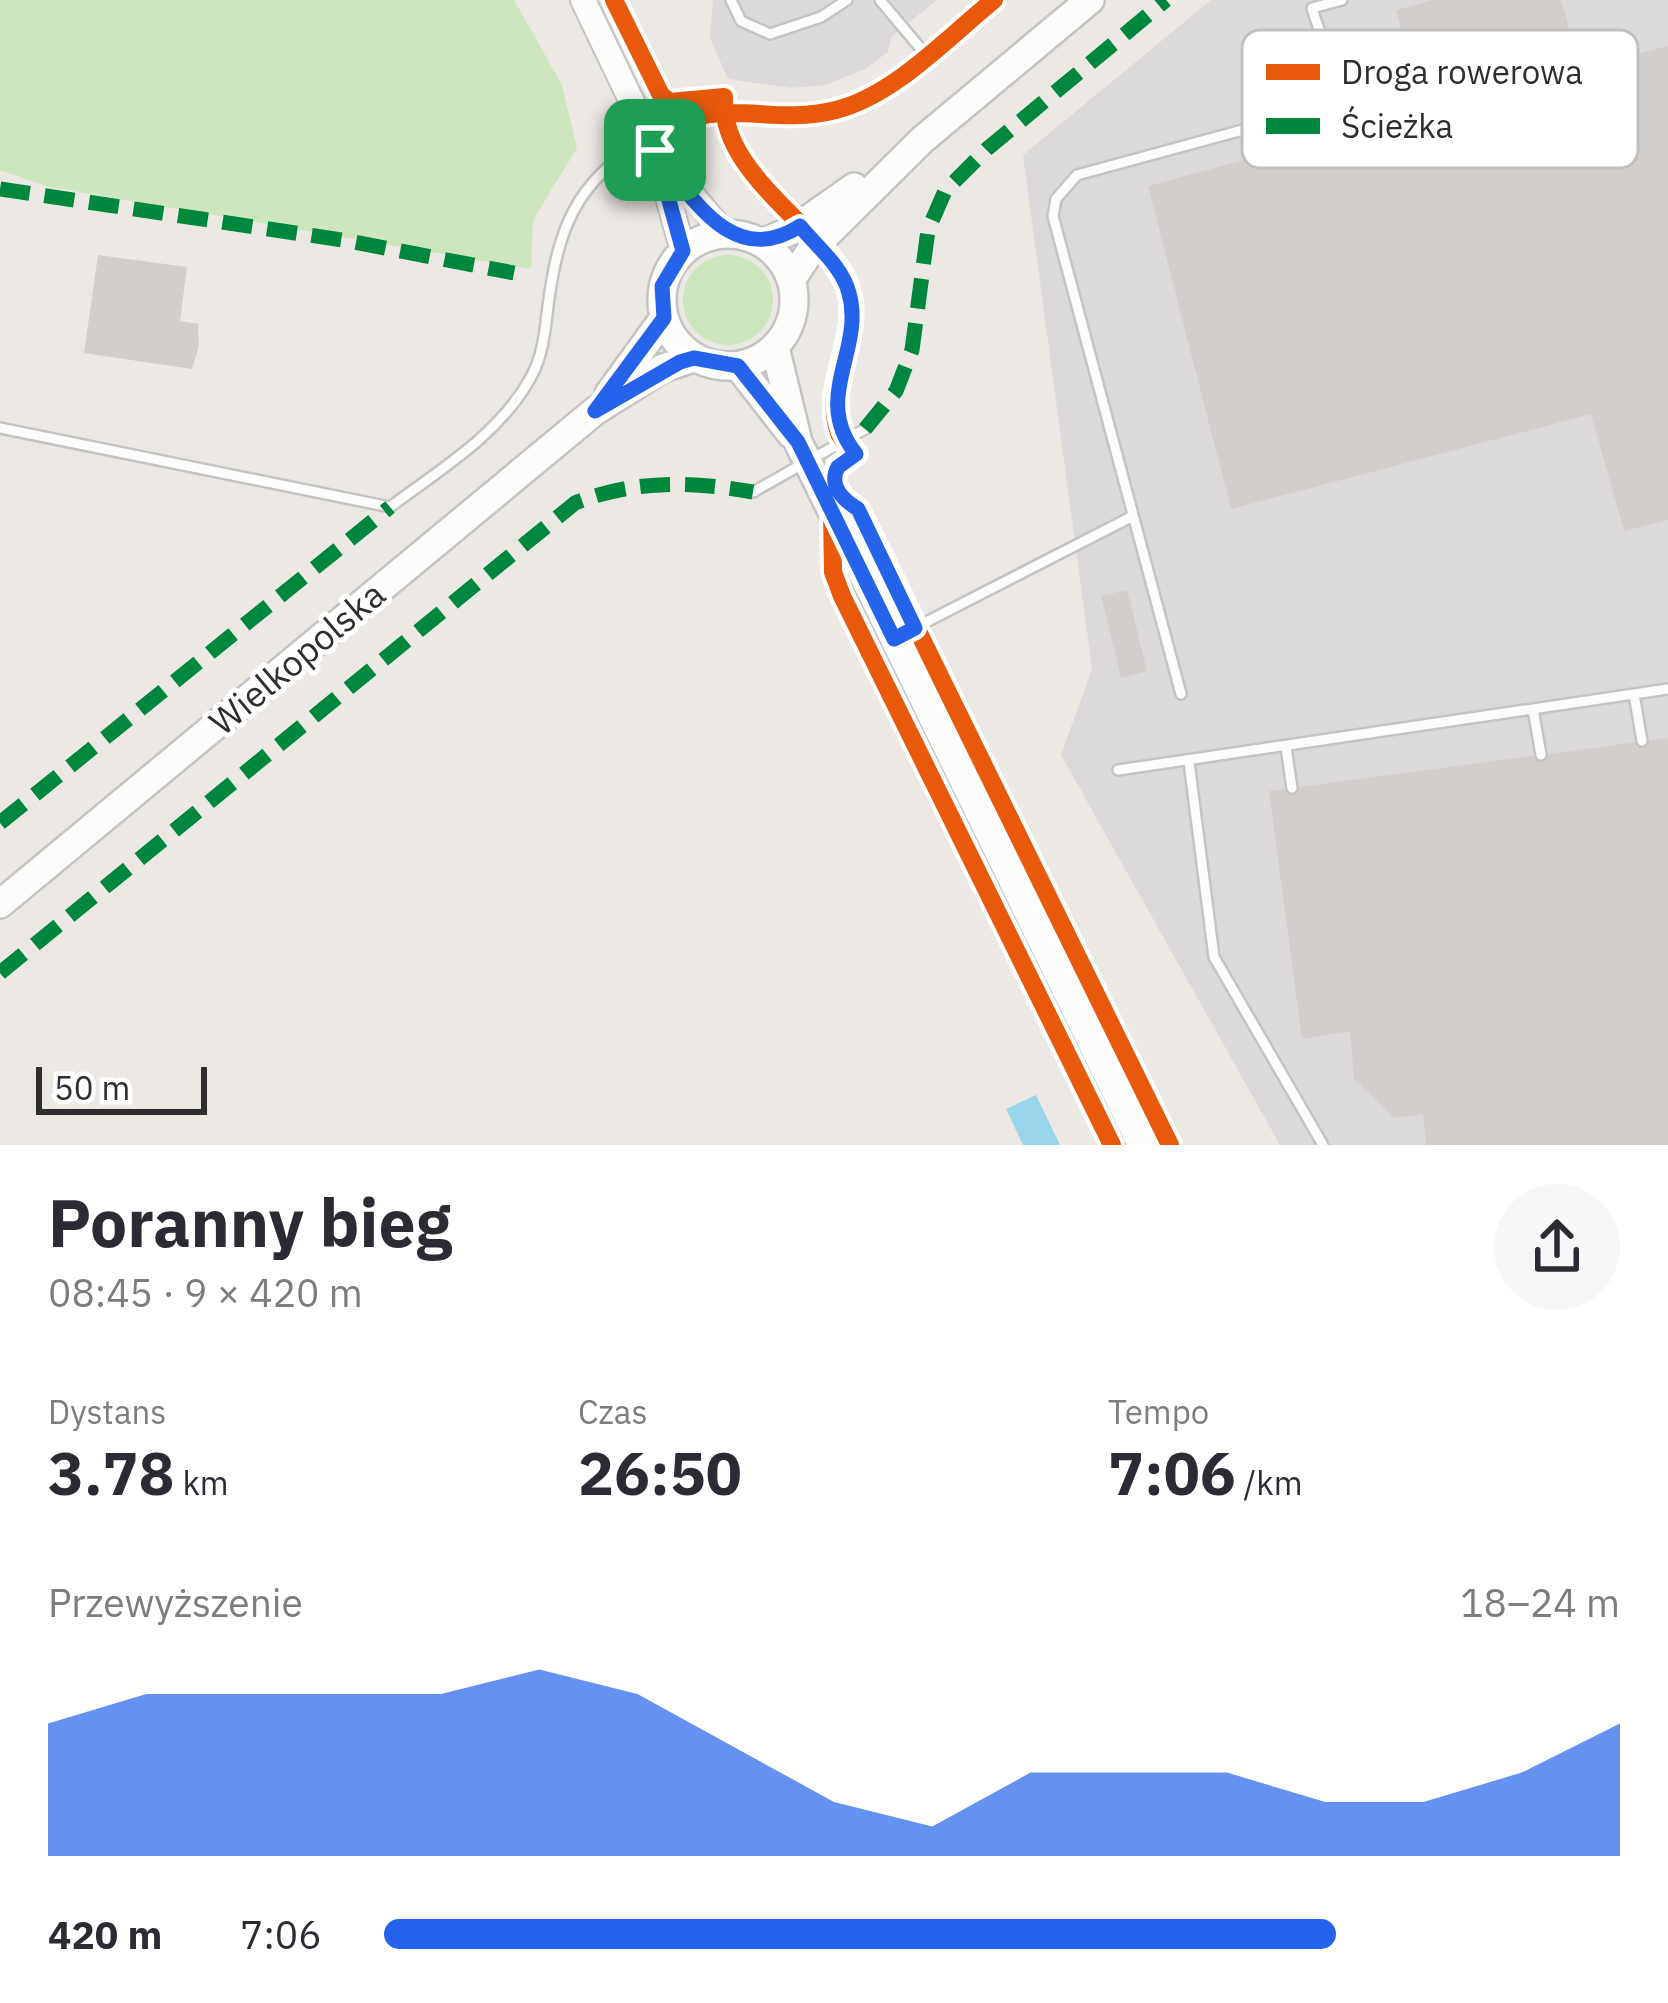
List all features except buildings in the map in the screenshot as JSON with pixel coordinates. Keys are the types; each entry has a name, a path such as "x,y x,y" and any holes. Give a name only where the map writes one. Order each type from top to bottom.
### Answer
{"main road":[{"path":"762,243 793,230 922,140 1090,0"},
{"path":"791,280 811,250 922,140"},
{"path":"725,234 762,243 779,257 791,280 794,313 775,347 738,366 694,358 676,343 664,318 662,286 683,251 725,234"},
{"name":"Wielkopolska","path":"595,411 664,318"},
{"path":"775,347 803,453"},
{"name":"Wielkopolska","path":"0,904 595,411 664,368 694,358"},
{"path":"738,366 803,453 1142,1145"}],"street":[{"path":"583,0 652,144 683,251"},
{"path":"652,144 711,111 793,116 839,109 868,98 994,0"},
{"path":"652,144 725,234"}],"lane":[{"path":"731,0 741,21 770,34 821,17 847,0"},
{"path":"880,0 926,55"},
{"path":"1318,30 1312,8 1342,0"},
{"path":"1180,694 1053,216 1056,200 1077,176 1242,130"},
{"path":"0,428 390,506 474,444 521,394 544,341 554,260 569,214 602,172 652,144"},
{"path":"753,492 803,453 865,429"},
{"path":"894,639 1132,517"},
{"path":"1118,770 1668,689"},
{"path":"1634,694 1642,741"},
{"path":"1533,710 1541,754"},
{"path":"1286,747 1292,788"},
{"path":"1189,762 1214,958 1323,1145"}],"shaded area":[{"path":"713,0 937,0 892,36 888,52 865,69 825,85 791,88 728,79 710,38"},
{"path":"1211,0 1668,0 1668,1145 1280,1145 1061,755 1092,669 1023,155"}],"green space":[{"path":"0,0 514,0 562,85 577,148 533,220 531,269 49,187 0,170"},
{"path":"728,255 745,258 760,268 770,283 770,317 760,332 745,342 728,345 711,342 696,332 686,317 683,300 686,283 696,268 711,258"}],"water":[{"path":"1036,1095 1060,1145 1023,1145 1006,1109"}],"marked path":[{"path":"865,429 896,391 912,350 928,230 945,191 987,149 1166,0"},
{"path":"0,189 349,241 514,273"},
{"path":"0,973 575,503 619,490 662,485 753,492"},
{"path":"0,823 390,507"}],"cycle path":[{"path":"614,0 661,95 670,102 724,97 727,124 751,171 843,277 852,315 835,414 840,436 856,454 838,467 836,486 858,509 1170,1145"},
{"path":"649,137 699,116 810,114 858,102 900,78 994,0"},
{"path":"832,513 833,572 842,596 1112,1145"}],"route":[{"path":"655,150 725,234 762,243 800,226 844,278 852,314 837,401 839,433 856,454 838,467 835,482 844,500 858,509 915,628 894,639 798,442 738,366 715,366 694,358 680,362 595,411 664,318 662,286 683,251 655,150"}]}
